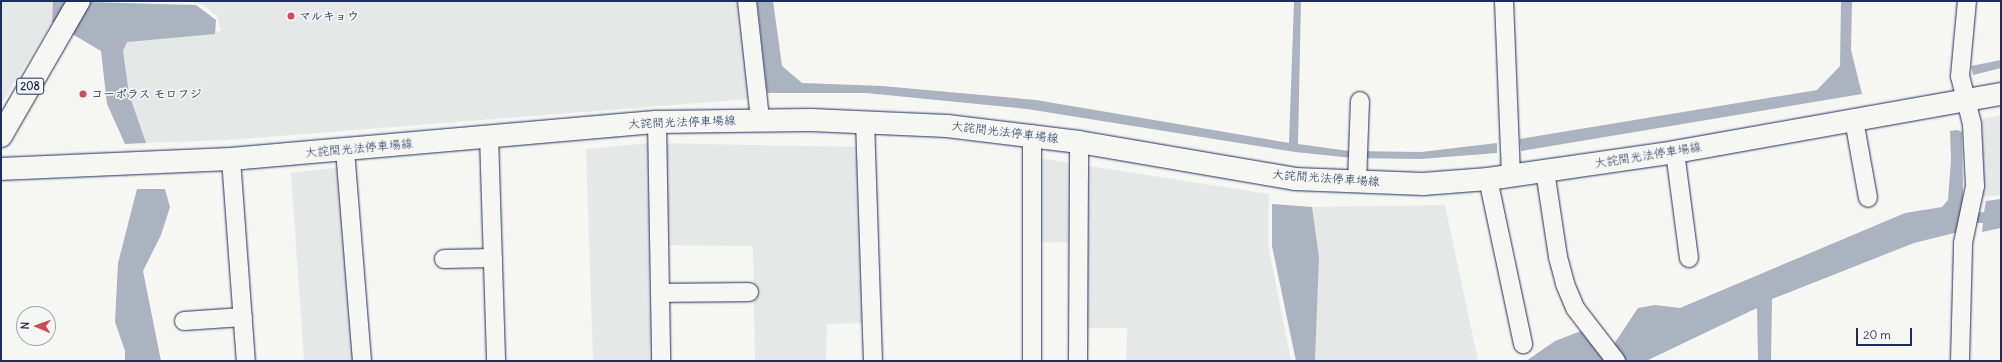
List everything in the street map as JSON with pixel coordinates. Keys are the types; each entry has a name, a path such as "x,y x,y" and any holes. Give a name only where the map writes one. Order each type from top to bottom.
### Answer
{"main road":[{"name":"208","path":"1,136 79,1"},
{"name":"大詫間光法停車場線","path":"1,169 232,159 657,122 865,120 1032,134 1295,178 1357,174 1423,184 1488,179 1675,152 2001,94"}],"street":[{"path":"747,1 760,120"},
{"path":"1504,1 1511,176"},
{"path":"1960,361 1963,243 1975,186 1972,124 1968,101 1960,76 1967,1"},
{"path":"1357,174 1360,101"},
{"path":"865,120 873,361"},
{"path":"1854,120 1868,198"},
{"path":"657,122 660,361"},
{"path":"1032,134 1032,361"},
{"path":"489,136 496,361"},
{"path":"1078,361 1079,142"},
{"path":"345,150 362,361"},
{"path":"1675,152 1689,258"},
{"path":"232,159 246,361"},
{"path":"1545,171 1558,257 1565,284 1575,308 1616,361"},
{"path":"1488,179 1523,344"},
{"path":"444,259 493,258"},
{"path":"660,293 749,292"},
{"path":"184,321 243,317"}],"shaded area":[{"path":"1,1 53,1 52,22 1,104"},
{"path":"53,1 196,5 216,20 215,34 127,42 123,51 129,94 146,143 125,144 107,104 101,51 52,22"},
{"path":"189,1 741,1 749,99 227,140 141,143 109,38 221,31 217,16 203,5"},
{"path":"757,1 773,1 782,66 802,83 882,86 1036,100 1289,143 1294,1 1301,1 1298,144 1349,151 1421,152 1497,143 1497,153 1420,159 1353,158 1295,152 1027,109 866,93 767,93"},
{"path":"1841,1 1852,1 1851,50 1862,94 1521,151 1520,139 1817,90 1840,66"},
{"path":"2001,60 2001,68 1973,75 1971,66"},
{"path":"2001,115 2001,195 1983,197 1978,120"},
{"path":"1957,130 1962,132 1963,197 1958,232 1914,243 1772,299 1771,361 1758,361 1757,308 1646,361 1526,361 1555,341 1581,331 1601,356 1616,347 1614,344 1638,308 1655,305 1680,308 1905,213 1942,207 1948,200 1951,160 1950,131"},
{"path":"651,143 859,147 868,323 827,324 826,361 755,361 753,246 654,245 655,361 593,361 586,149"},
{"path":"1038,158 1269,194 1268,245 1291,361 1126,361 1127,328 1084,328 1085,243 1037,242"},
{"path":"351,166 367,361 304,361 291,173"},
{"path":"137,189 165,189 170,207 161,235 143,271 161,361 125,361 125,351 115,322 118,263"},
{"path":"2001,199 2001,228 1982,232 1983,223 1975,223 1976,213 1984,212 1986,201"},
{"path":"1272,204 1312,207 1319,257 1315,361 1296,361 1272,246"},
{"path":"1445,205 1478,361 1315,361 1319,257 1312,207"}],"place":[{"name":"マルキョウ","path":"291,16"},
{"name":"コーポラス モロフジ","path":"83,94"}]}
